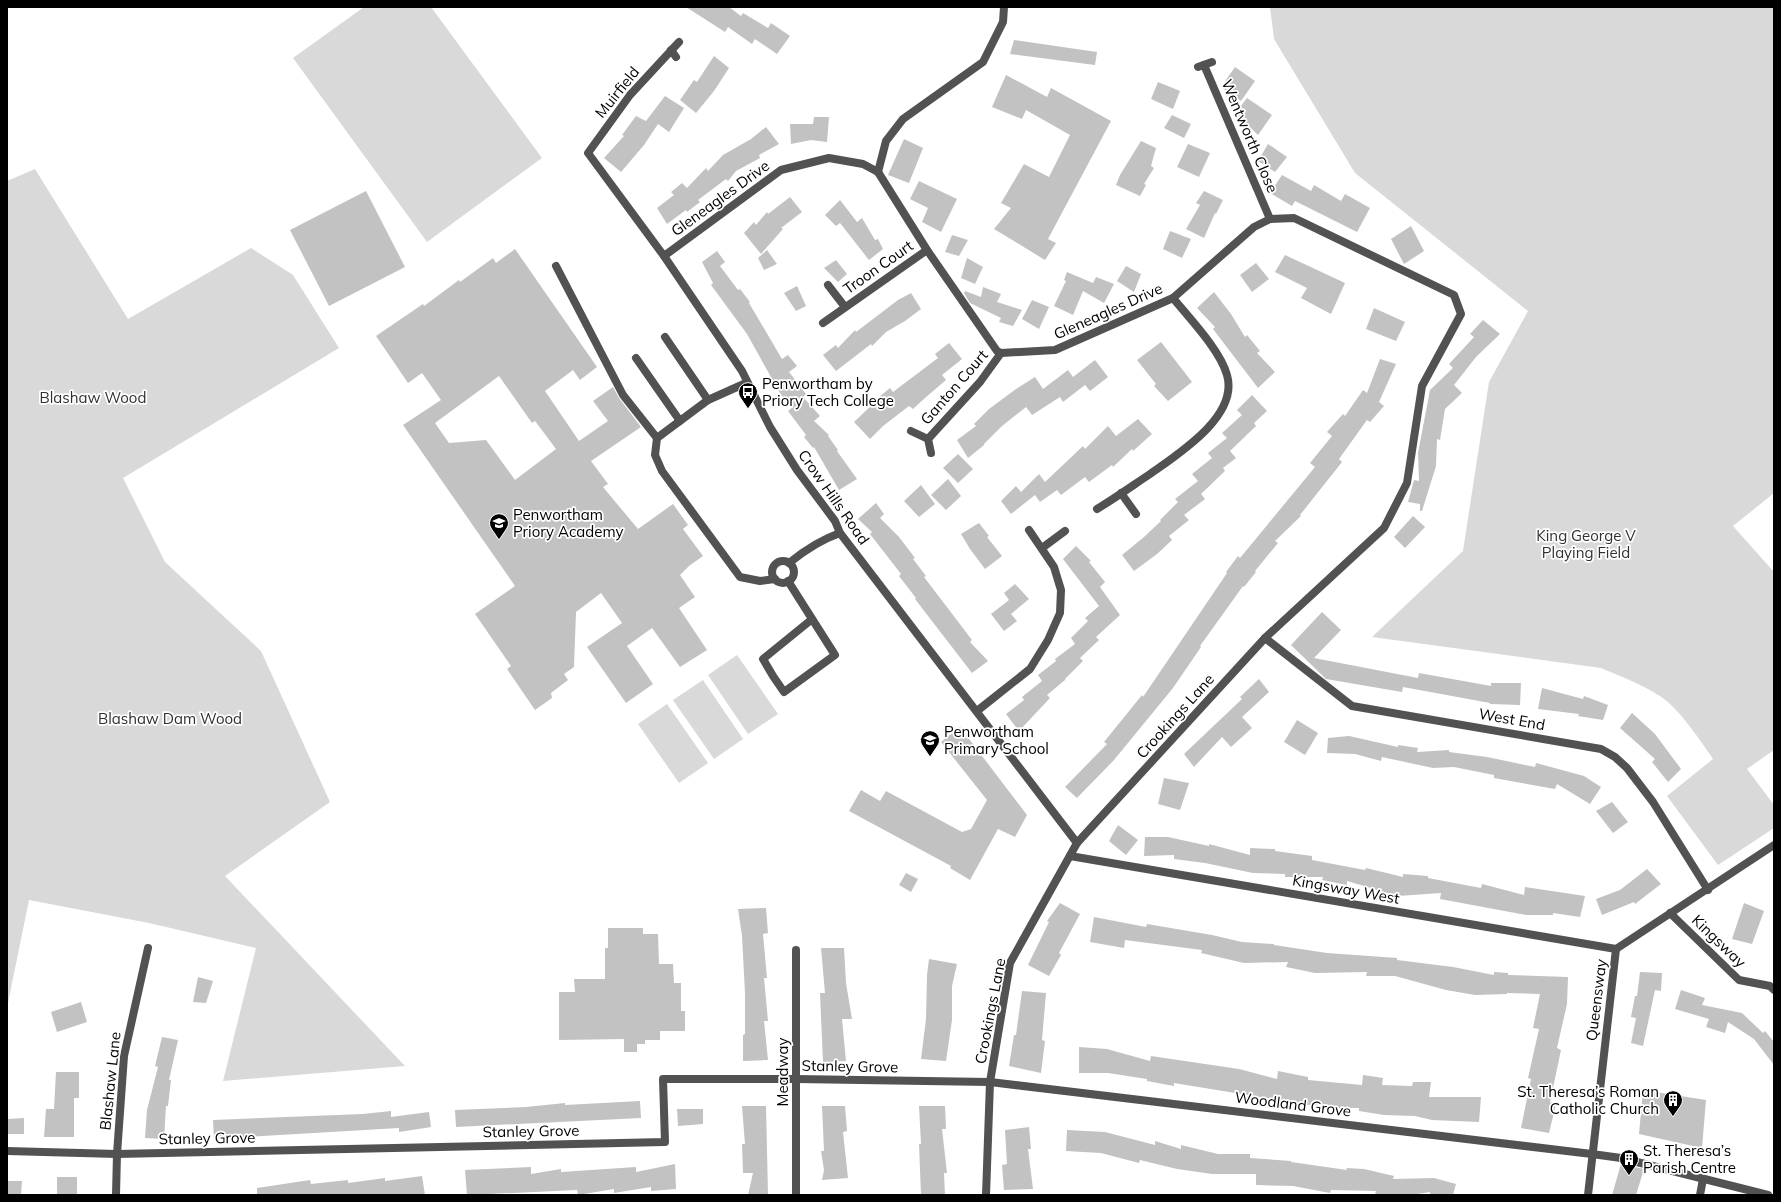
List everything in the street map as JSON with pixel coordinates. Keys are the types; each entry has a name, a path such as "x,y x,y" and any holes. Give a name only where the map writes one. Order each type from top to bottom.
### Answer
{"street":[{"path":"1001,353 997,350 927,250 878,172 886,141 903,119 983,62 1003,22 1004,7"},
{"name":"Muirfield","path":"588,153 630,95 673,53 679,42"},
{"name":"Wentworth Close","path":"1212,62 1201,66 1270,219"},
{"name":"Crow Hills Road","path":"588,153 664,256 742,371 746,383 770,427 793,464 835,521 840,533 1078,843"},
{"name":"Gleneagles Drive","path":"664,256 781,170 829,158 863,164 878,172"},
{"name":"Gleneagles Drive","path":"1001,353 1055,350 1174,298 1254,227 1270,219 1294,218 1454,295"},
{"name":"Troon Court","path":"823,323 927,250"},
{"path":"556,266 623,395 657,438 655,455 662,470 740,577 760,581 775,579 781,582 788,581"},
{"name":"Troon Court","path":"828,285 845,307"},
{"name":"Crookings Lane","path":"986,1195 990,1082 1010,963 1078,843 1265,638 1384,528 1407,483 1422,386 1461,314 1454,295"},
{"path":"1097,510 1194,442 1222,410 1229,392 1228,376 1221,359 1174,298"},
{"path":"665,337 708,400"},
{"name":"Ganton Court","path":"928,438 980,382 1001,353"},
{"path":"636,358 680,421"},
{"path":"657,438 708,400 746,383"},
{"name":"Ganton Court","path":"910,431 928,438"},
{"name":"Ganton Court","path":"928,438 931,452"},
{"path":"1121,493 1136,514"},
{"path":"976,711 1030,669 1048,640 1060,613 1061,590 1054,567 1028,530"},
{"path":"1042,548 1065,531"},
{"path":"789,563 803,551 822,539 840,533"},
{"path":"775,579 772,573 776,563 782,561 789,563"},
{"path":"788,581 793,572 789,563"},
{"path":"788,581 835,656 784,692 763,658 812,620"},
{"name":"West End","path":"1265,638 1352,706 1601,749 1615,757 1627,768 1653,802 1708,890"},
{"name":"Queensway","path":"1588,1195 1616,949 1708,890 1774,845"},
{"name":"Kingsway West","path":"1070,856 1616,949"},
{"name":"Kingsway","path":"1670,913 1740,980 1770,986 1774,990"},
{"name":"Blashaw Lane","path":"116,1195 117,1154 124,1056 148,948"},
{"name":"Meadway","path":"796,950 796,1195"},
{"name":"Stanley Grove","path":"7,1151 117,1154 665,1142 663,1079 796,1079 990,1082"},
{"name":"Woodland Grove","path":"990,1082 1620,1158 1768,1195"},
{"path":"1700,1195 1703,1179"}],"green space":[{"path":"364,7 431,7 542,158 427,242 293,58"},
{"name":"King George V Playing Field","path":"1270,7 1774,7 1774,493 1733,526 1774,572 1774,750 1747,769 1774,805 1774,828 1718,865 1667,796 1713,759 1698,737 1675,709 1654,692 1601,668 1372,637 1463,551 1489,382 1528,311 1355,173 1274,39"},
{"path":"35,169 128,319 251,248 293,275 339,348 123,478 165,562 261,651 330,802 225,876 405,1066 223,1081 256,948 149,923 29,900 7,1008 7,181"},
{"path":"737,655 778,714 748,734 708,675"},
{"path":"703,680 743,739 714,759 673,700"},
{"path":"667,704 708,763 679,783 638,724"}],"building":[{"path":"686,7 729,7 741,16 743,13 768,28 771,23 790,36 777,54 755,39 752,44 728,27 725,32"},
{"path":"1014,40 1097,52 1095,65 1010,54"},
{"path":"714,56 729,68 714,91 696,113 680,100 694,80 697,82"},
{"path":"1235,67 1255,81 1241,101 1221,87"},
{"path":"1006,75 1047,97 1051,88 1111,121 1048,239 1056,243 1045,260 994,229 1011,208 1001,203 1024,164 1049,177 1070,135 1026,110 1022,119 992,107"},
{"path":"1158,82 1180,91 1173,109 1151,99"},
{"path":"665,96 684,108 669,132 658,124 644,145 621,172 604,158 624,136 622,135 636,116 646,121"},
{"path":"1247,98 1272,115 1258,135 1246,123 1234,115"},
{"path":"1172,115 1191,124 1184,138 1164,128"},
{"path":"814,117 829,117 827,142 811,140 791,144 790,124 813,124"},
{"path":"766,127 779,144 759,155 760,158 736,171 728,181 726,179 698,200 700,202 687,212 686,210 667,224 657,208 674,195 671,192 682,183 687,188 706,168 708,171 723,155 751,139"},
{"path":"904,139 923,148 909,183 888,175"},
{"path":"1141,141 1156,148 1151,166 1154,168 1144,184 1146,185 1140,196 1116,185 1120,175"},
{"path":"1188,144 1210,153 1199,177 1177,167"},
{"path":"1268,144 1287,157 1275,172 1258,161"},
{"path":"1282,175 1311,191 1314,185 1341,201 1345,194 1370,208 1357,232 1295,201 1292,206 1270,193"},
{"path":"919,181 957,199 941,232 922,222 928,208 910,199"},
{"path":"366,191 405,267 329,306 290,230"},
{"path":"1204,191 1223,200 1216,214 1215,213 1204,238 1186,229 1200,205 1196,203"},
{"path":"790,197 802,212 781,228 783,229 761,254 744,233 754,222 756,225 767,212 768,214"},
{"path":"840,200 857,222 862,218 875,240 878,239 883,249 869,260 840,223 836,226 825,215"},
{"path":"1411,226 1424,251 1404,264 1391,239"},
{"path":"1170,231 1191,239 1182,258 1163,249"},
{"path":"952,235 968,240 959,256 945,252"},
{"path":"515,249 597,367 580,380 573,370 545,391 579,441 608,421 593,401 613,387 619,398 641,427 591,461 608,484 603,487 638,529 673,504 688,525 683,529 703,556 689,566 680,575 695,597 679,608 707,650 680,667 652,628 627,646 653,684 626,703 587,647 622,623 601,593 576,612 574,667 564,674 568,680 551,693 552,698 535,710 507,669 511,666 475,614 515,586 403,425 441,400 422,373 408,383 376,336 423,304 424,306 459,280 460,282 493,258 496,263","holes":["499,376 532,423 535,421 556,449 515,480 486,440 449,443 435,423"]},
{"path":"767,250 777,264 764,270 758,258"},
{"path":"717,251 725,262 720,266 738,290 740,289 750,302 749,303 782,359 788,355 797,366 789,372 806,394 803,397 820,416 814,421 829,435 828,436 838,450 837,451 857,479 839,490 814,447 813,448 804,437 806,435 788,411 793,407 781,395 747,334 711,285 713,283 702,262"},
{"path":"1285,255 1345,283 1331,314 1301,298 1307,288 1275,272"},
{"path":"967,258 983,267 975,284 961,278"},
{"path":"836,260 847,274 838,282 824,268"},
{"path":"1256,263 1269,279 1252,292 1240,275"},
{"path":"1126,266 1141,274 1134,292 1117,281"},
{"path":"1067,272 1093,283 1096,277 1114,284 1104,303 1083,291 1073,315 1054,306 1066,281 1064,280"},
{"path":"797,286 806,306 796,311 784,293"},
{"path":"983,287 1001,294 997,302 1022,310 1013,326 999,322 1001,318 970,303 964,293 965,291 981,297"},
{"path":"1214,292 1231,314 1245,337 1247,335 1260,351 1257,353 1275,372 1258,388 1213,329 1215,327 1197,308"},
{"path":"911,293 921,309 905,321 886,332 872,346 871,344 836,371 823,355 836,345 838,348 855,330 856,332 898,300"},
{"path":"1032,300 1049,307 1039,329 1022,319"},
{"path":"1374,308 1405,322 1396,341 1366,329"},
{"path":"1483,320 1500,334 1476,357 1454,385 1462,393 1445,409 1440,440 1437,439 1436,466 1422,511 1420,511 1420,504 1408,502 1414,480 1419,481 1418,453 1430,390 1453,368 1449,364 1474,337 1470,334"},
{"path":"1161,342 1192,382 1168,401 1154,386 1156,384 1137,360"},
{"path":"949,343 962,359 942,375 946,380 913,409 909,406 883,426 870,439 854,422 875,402 874,401 890,388 893,392 938,358 935,354"},
{"path":"1380,359 1396,364 1379,402 1384,406 1370,422 1367,420 1339,459 1342,462 1300,515 1301,516 1275,541 1278,543 1244,587 1243,586 1200,646 1201,647 1173,688 1114,760 1077,798 1065,787 1107,744 1104,742 1142,695 1143,697 1238,556 1240,558 1315,467 1310,463 1332,436 1327,432 1343,414 1345,416 1363,390 1367,393"},
{"path":"1095,360 1108,377 1090,391 1085,385 1063,402 1060,397 1032,415 1026,407 1002,426 984,445 968,458 957,440 976,426 974,424 989,409 1035,377 1043,389 1068,370 1073,377"},
{"path":"1252,395 1267,411 1254,423 1256,426 1230,451 1236,458 1223,468 1225,471 1201,494 1205,499 1184,515 1189,520 1169,536 1172,540 1157,554 1134,571 1122,555 1161,521 1160,520 1178,502 1175,499 1198,481 1192,474 1212,458 1208,453 1227,438 1222,433 1242,415 1237,410"},
{"path":"1138,419 1152,434 1133,451 1132,449 1113,467 1112,465 1089,482 1085,477 1061,495 1057,490 1040,502 1035,495 1011,514 1001,501 1016,486 1021,492 1039,474 1045,482 1083,446 1085,449 1108,426 1116,436"},
{"path":"958,454 973,469 958,483 943,468"},
{"path":"948,479 961,496 946,510 931,495"},
{"path":"921,485 935,504 919,517 904,501"},
{"path":"876,503 884,514 880,518 899,537 915,558 913,559 926,576 924,577 972,640 970,642 988,661 972,673 915,599 916,598 899,576 901,574 870,534 872,532 858,519"},
{"path":"1413,516 1425,527 1405,548 1394,537"},
{"path":"979,523 989,536 987,537 1002,556 985,569 961,534"},
{"path":"1076,546 1091,561 1089,562 1105,582 1100,587 1120,615 1096,637 1099,640 1080,658 1083,661 1065,680 1047,695 1050,698 1019,731 1006,714 1024,700 1022,697 1042,681 1038,675 1056,661 1055,659 1075,644 1071,638 1088,621 1085,618 1099,606 1063,559"},
{"path":"1015,584 1029,599 1011,614 1017,621 1004,631 991,614 1009,600 1004,593"},
{"path":"1322,612 1341,630 1314,658 1418,678 1419,673 1491,686 1491,683 1521,683 1520,705 1490,704 1403,687 1402,692 1326,679 1291,645"},
{"path":"1259,679 1269,692 1242,717 1252,728 1231,747 1222,737 1194,767 1184,754 1242,699 1240,697"},
{"path":"1542,688 1583,699 1584,696 1608,705 1603,720 1578,716 1579,714 1538,709"},
{"path":"1632,713 1655,734 1681,769 1668,782 1652,762 1655,759 1620,728"},
{"path":"1297,720 1318,733 1305,755 1284,742"},
{"path":"960,727 1027,815 1015,837 998,829 970,880 950,868 951,866 849,811 861,790 880,801 886,791 962,832 971,829 987,800 941,742"},
{"path":"1349,736 1398,747 1398,745 1418,748 1417,752 1449,750 1449,752 1487,757 1535,767 1536,763 1584,776 1601,787 1590,804 1557,784 1555,789 1494,778 1494,775 1454,767 1433,768 1382,757 1381,761 1355,754 1327,753 1328,738"},
{"path":"1164,778 1189,783 1180,810 1158,804"},
{"path":"1612,802 1628,822 1613,833 1596,811"},
{"path":"1118,825 1138,840 1126,855 1109,841"},
{"path":"1145,837 1168,837 1209,846 1209,844 1250,855 1250,848 1275,849 1275,851 1312,856 1312,860 1365,870 1366,868 1403,877 1403,874 1428,876 1428,878 1481,888 1482,884 1524,895 1525,887 1585,896 1580,917 1553,913 1553,915 1526,915 1440,899 1441,893 1398,896 1347,881 1347,885 1322,880 1323,877 1285,877 1285,874 1253,873 1205,863 1174,859 1174,855 1144,856"},
{"path":"1647,869 1661,884 1635,904 1634,902 1602,915 1596,899 1620,890"},
{"path":"906,873 918,879 911,892 899,885"},
{"path":"1060,903 1080,914 1059,953 1061,955 1049,976 1028,965 1049,922 1047,921"},
{"path":"1744,903 1764,911 1752,944 1732,939"},
{"path":"766,908 768,933 763,934 767,978 764,978 768,1021 764,1021 768,1060 743,1061 743,1035 745,1034 745,993 742,936 738,909"},
{"path":"1094,917 1146,927 1147,924 1212,935 1242,942 1274,944 1327,953 1397,958 1397,960 1453,967 1494,975 1494,972 1508,973 1508,975 1568,977 1567,1004 1557,1048 1561,1050 1550,1102 1556,1104 1549,1133 1521,1128 1531,1079 1528,1078 1539,1029 1533,1028 1540,994 1507,993 1475,995 1446,990 1395,976 1366,976 1367,972 1315,973 1286,967 1288,962 1244,963 1201,953 1202,950 1125,940 1124,948 1090,942"},
{"path":"608,928 643,928 643,934 658,934 659,964 673,964 674,983 681,983 681,1011 685,1011 685,1031 660,1031 660,1040 645,1040 645,1044 637,1044 637,1052 624,1052 624,1039 559,1040 559,992 575,992 574,979 605,979 605,948 608,948"},
{"path":"821,948 844,948 846,983 852,1019 842,1019 846,1061 823,1062 820,993 825,993"},
{"path":"929,959 957,964 952,986 952,1020 946,1061 921,1059 926,1019"},
{"path":"1640,972 1662,973 1661,991 1655,990 1643,1046 1631,1043 1636,1018 1631,1017 1635,996 1637,996"},
{"path":"198,977 213,981 206,1003 193,1002"},
{"path":"1681,990 1705,998 1702,1005 1742,1013 1763,1033 1765,1031 1774,1042 1774,1065 1754,1039 1728,1022 1725,1033 1706,1027 1709,1019 1675,1009"},
{"path":"1022,991 1046,993 1042,1040 1045,1041 1041,1073 1009,1066 1014,1035 1016,1035"},
{"path":"81,1002 87,1022 57,1032 51,1012"},
{"path":"162,1037 178,1040 169,1080 171,1080 168,1106 166,1106 164,1139 145,1138 147,1110 158,1067 155,1066"},
{"path":"1079,1047 1107,1049 1150,1061 1151,1056 1239,1069 1277,1079 1278,1071 1308,1077 1308,1080 1362,1085 1363,1075 1383,1078 1382,1085 1412,1086 1413,1082 1431,1082 1429,1097 1481,1097 1479,1122 1432,1120 1415,1116 1384,1115 1359,1111 1359,1108 1321,1108 1174,1083 1174,1086 1147,1081 1147,1079 1108,1073 1079,1073"},
{"path":"56,1072 79,1072 79,1098 74,1098 74,1137 44,1137 46,1109 54,1109"},
{"name":"St. Theresa’s Roman Catholic Church","path":"1643,1090 1706,1100 1702,1148 1639,1134"},
{"path":"640,1101 641,1118 456,1127 455,1110 526,1107 565,1103 565,1105"},
{"path":"742,1106 766,1106 768,1195 748,1195 753,1173 743,1173 742,1144 745,1144"},
{"path":"822,1106 845,1106 847,1131 843,1132 848,1178 822,1180 824,1170 821,1151 824,1151"},
{"path":"919,1106 945,1106 946,1129 942,1129 947,1173 944,1173 945,1195 921,1195"},
{"path":"677,1109 703,1109 703,1124 678,1126"},
{"path":"391,1111 391,1117 429,1112 431,1127 399,1132 399,1128 214,1139 213,1120 363,1114"},
{"path":"24,1118 24,1134 7,1134 7,1119"},
{"path":"1029,1127 1031,1149 1028,1149 1033,1189 1004,1190 1002,1165 1007,1164 1005,1130"},
{"path":"1067,1130 1105,1132 1155,1145 1155,1141 1181,1149 1181,1145 1218,1154 1250,1154 1250,1158 1291,1161 1347,1170 1346,1168 1364,1169 1394,1176 1393,1179 1434,1178 1456,1184 1453,1195 1430,1195 1430,1192 1411,1195 1375,1195 1376,1191 1331,1190 1330,1193 1293,1186 1256,1185 1256,1174 1212,1174 1177,1169 1140,1160 1139,1163 1101,1153 1066,1151"},
{"path":"675,1164 676,1189 651,1191 651,1187 614,1193 614,1189 578,1195 577,1190 467,1195 465,1170 531,1167 531,1174 561,1169 561,1172 636,1167 636,1172"},
{"name":"St. Theresa’s Parish Centre","path":"1621,1164 1644,1169 1636,1195 1612,1195"},
{"path":"422,1176 425,1195 257,1195 257,1188 310,1180 311,1184 348,1180 348,1183 385,1178 385,1181"},
{"path":"57,1177 77,1177 77,1195 57,1195"},
{"path":"7,1181 22,1181 21,1195 7,1195"}],"place":[{"name":"Penwortham by Priory Tech College","path":"748,409"},
{"name":"Penwortham Priory Academy","path":"499,540"},
{"name":"Penwortham Primary School","path":"930,757"},
{"name":"St. Theresa’s Roman Catholic Church","path":"1673,1117"},
{"name":"St. Theresa’s Parish Centre","path":"1629,1176"}],"park label":[{"name":"Blashaw Wood","path":"93,397"},
{"name":"Blashaw Dam Wood","path":"170,718"}]}
